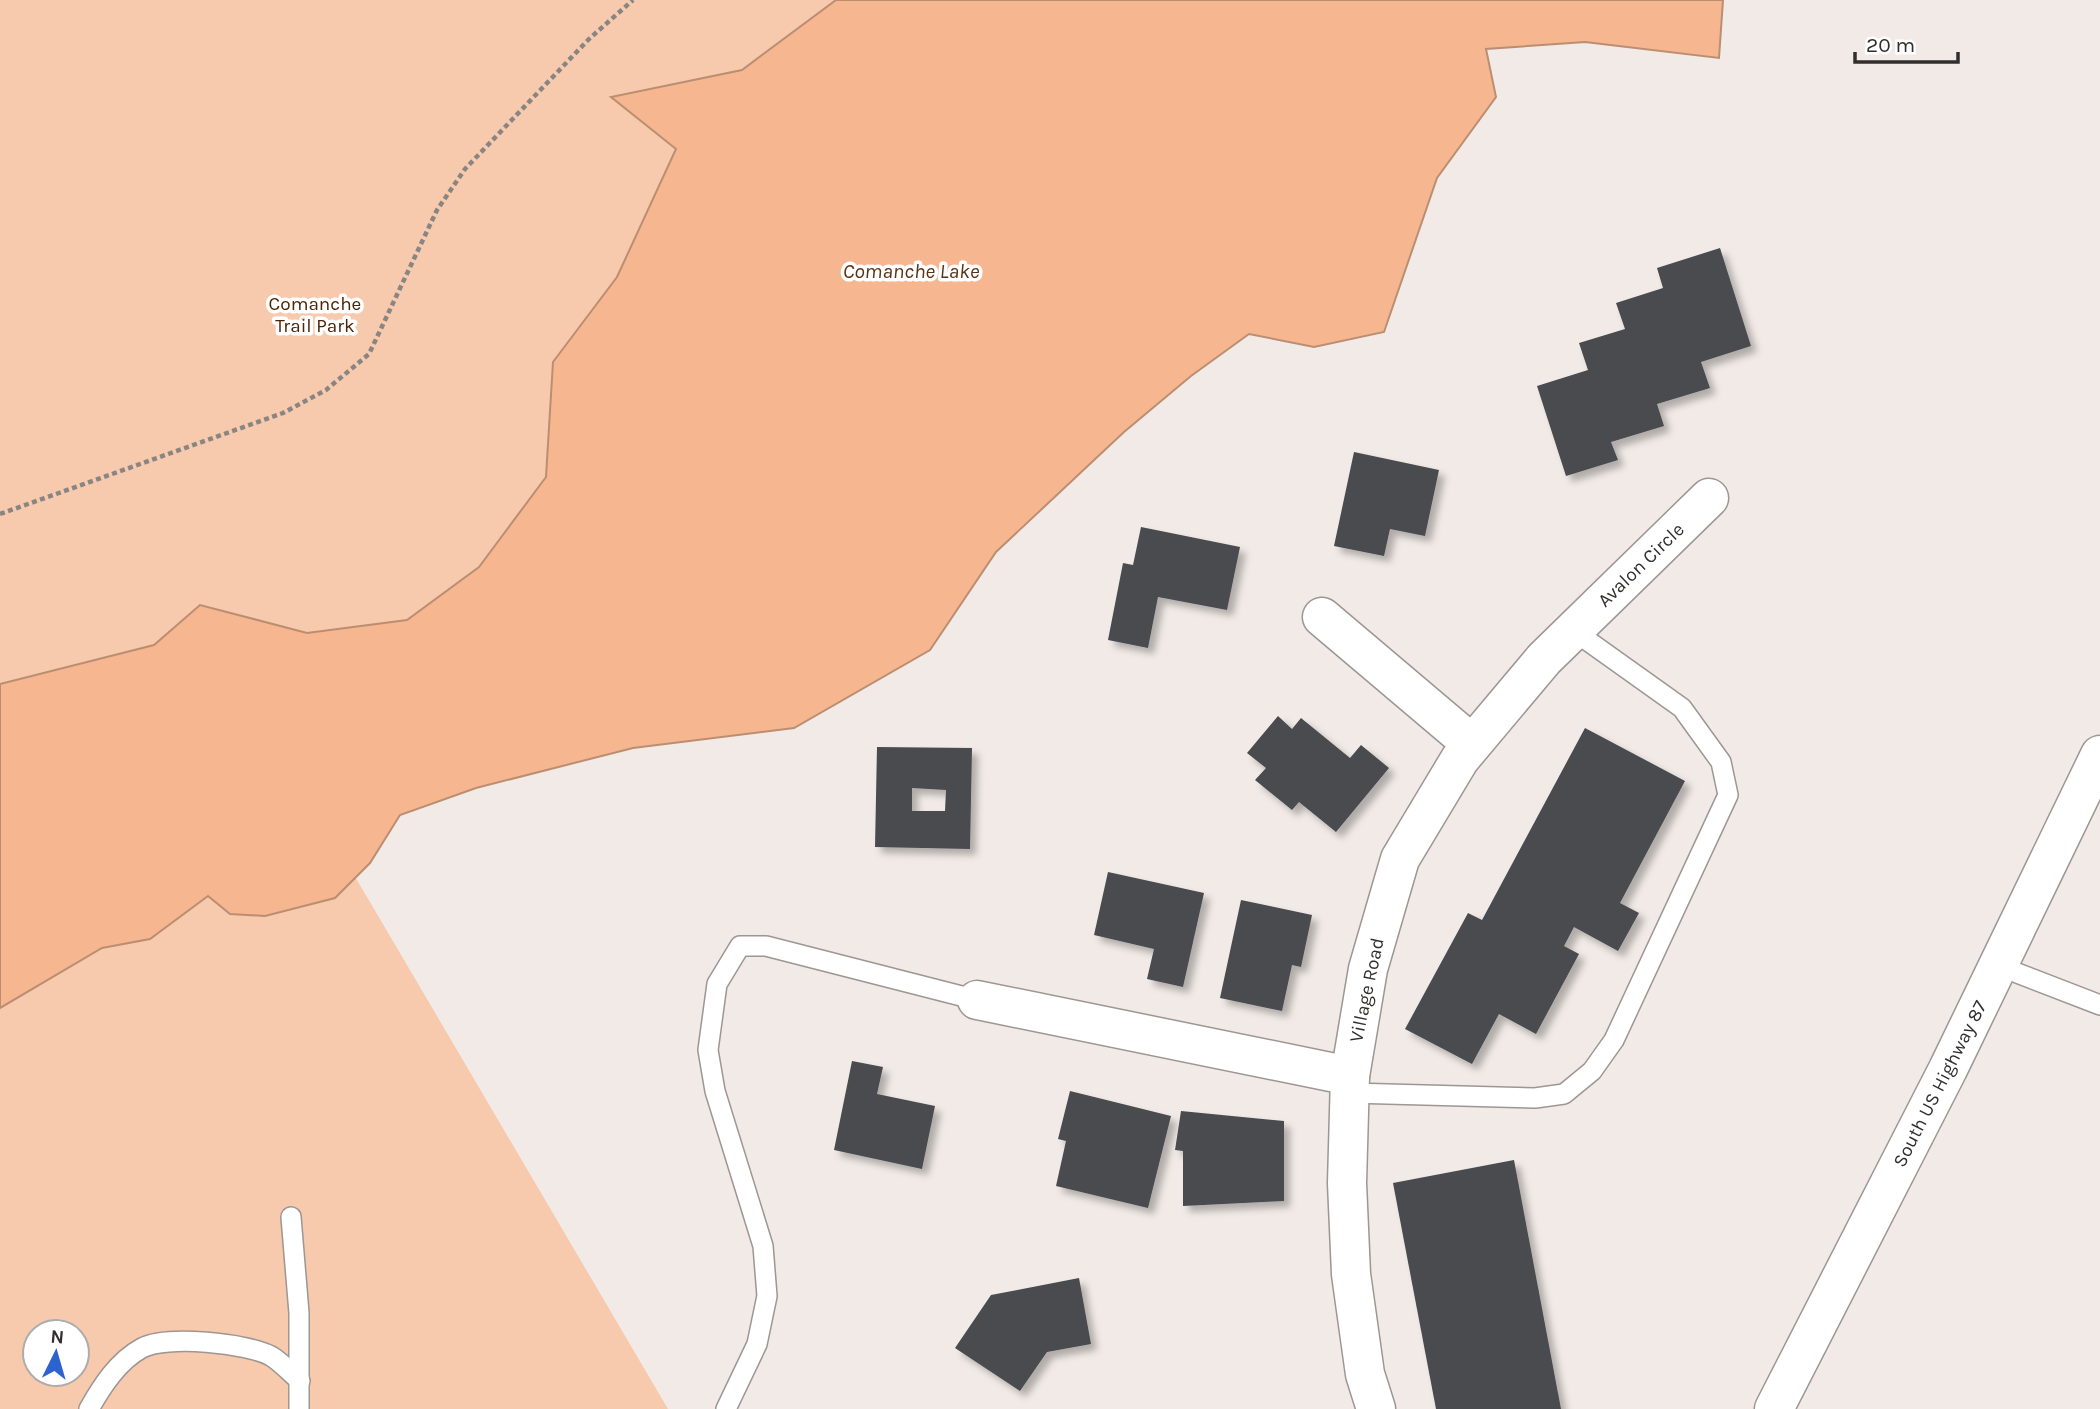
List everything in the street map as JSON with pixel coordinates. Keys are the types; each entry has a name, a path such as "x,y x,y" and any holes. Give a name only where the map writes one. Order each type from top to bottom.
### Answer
{"street":[{"name":"Avalon Circle","path":"1573,631 1709,498"},
{"path":"1322,617 1472,744"},
{"name":"Village Road","path":"1376,1409 1365,1374 1351,1274 1347,1183 1350,1085 1368,969 1400,859 1460,759 1544,659 1573,631"},
{"name":"South US Highway 87","path":"1774,1409 1999,966 2100,755"},
{"path":"977,1000 1350,1085"}],"lane":[{"path":"1350,1085 1535,1098 1564,1094 1592,1071 1614,1040 1728,795 1721,761 1682,708 1573,631"},
{"path":"726,1409 757,1343 767,1296 763,1246 715,1091 708,1050 717,984 740,946 766,946 977,1000"},
{"path":"1999,966 2100,1005"},
{"path":"291,1217 299,1313 299,1409"},
{"path":"89,1409 123,1362 144,1346 177,1342 247,1347 271,1357 300,1381"}],"path":[{"path":"0,514 283,413 326,390 369,354 437,210 465,169 589,39 633,0"}],"green space":[{"name":"Comanche Trail Park","path":"0,0 940,0 447,646 0,723"},
{"path":"310,800 668,1409 0,1409 0,959"}],"water":[{"name":"Comanche Lake","path":"836,0 1723,0 1719,58 1585,42 1486,49 1496,97 1437,178 1384,332 1314,347 1249,334 1191,376 1124,432 996,552 930,650 794,728 633,748 476,788 400,815 370,863 335,898 265,916 230,914 208,896 150,939 102,948 0,1008 0,684 154,645 200,605 307,633 407,620 479,567 546,477 553,362 617,277 676,149 611,97 742,70"}],"building":[{"path":"1720,248 1751,346 1701,362 1710,388 1657,404 1664,426 1611,442 1618,460 1566,476 1537,386 1588,370 1579,343 1625,329 1616,303 1663,288 1657,268"},
{"path":"1354,452 1439,470 1425,536 1390,529 1384,556 1334,546"},
{"path":"1141,527 1240,547 1227,610 1158,597 1148,648 1108,640 1123,563 1133,565"},
{"path":"1278,716 1292,729 1301,718 1350,758 1361,745 1389,768 1336,832 1299,802 1292,810 1255,780 1266,768 1247,753"},
{"path":"1585,728 1685,781 1620,903 1639,913 1618,951 1574,927 1564,946 1579,954 1536,1034 1499,1014 1472,1064 1405,1029 1468,913 1482,920"},
{"path":"877,747 972,748 970,849 875,847","holes":["912,788 946,790 945,811 912,811"]},
{"path":"1108,872 1204,893 1183,987 1147,979 1154,949 1094,935"},
{"path":"1241,900 1312,915 1301,967 1292,965 1282,1011 1220,998"},
{"path":"852,1061 883,1067 877,1094 935,1106 922,1169 834,1150"},
{"path":"1070,1091 1171,1116 1148,1208 1056,1186 1066,1141 1058,1139"},
{"path":"1181,1111 1284,1121 1284,1201 1183,1206 1183,1151 1175,1150"},
{"path":"1514,1160 1561,1409 1436,1409 1393,1183"},
{"path":"1079,1278 1091,1344 1047,1352 1020,1391 955,1348 991,1295"}]}
